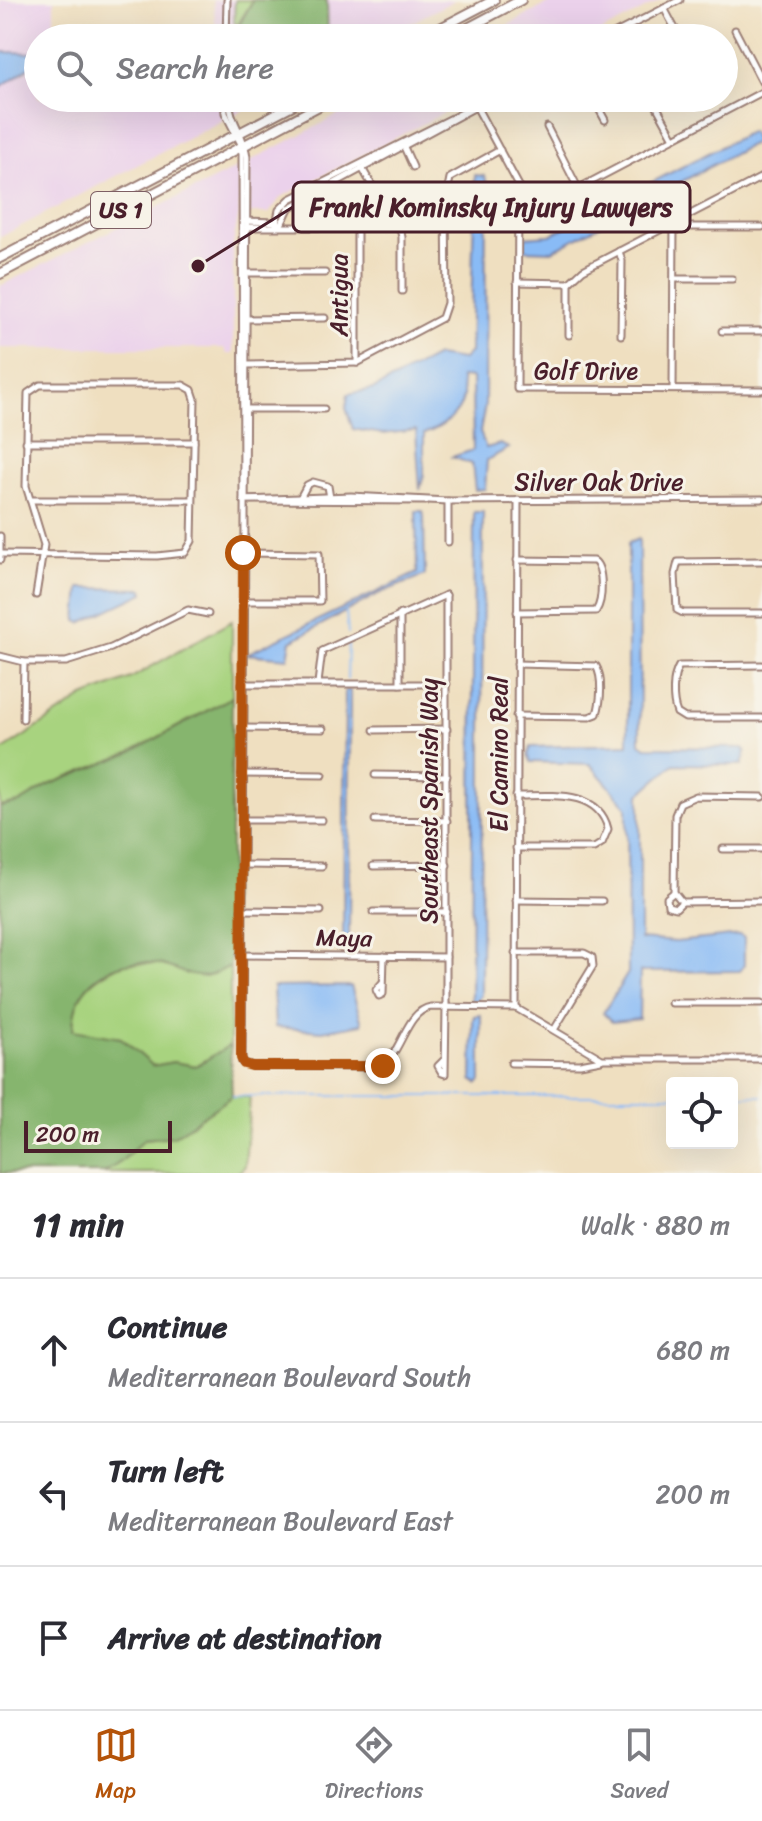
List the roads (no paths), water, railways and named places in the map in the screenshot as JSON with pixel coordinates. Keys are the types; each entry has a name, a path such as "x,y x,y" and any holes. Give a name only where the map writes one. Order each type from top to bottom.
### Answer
{"main road":[{"path":"448,24 494,0"},
{"path":"474,24 521,0"},
{"name":"US 1","path":"0,258 279,112"},
{"name":"US 1","path":"0,274 307,112"}],"street":[{"path":"226,24 227,0"},
{"path":"633,24 680,0"},
{"path":"664,8 673,24"},
{"path":"738,36 762,82"},
{"path":"738,105 762,92"},
{"path":"229,112 244,145 241,1058 244,1064 380,1067 386,1064 421,1011 516,1008 602,1059"},
{"path":"277,224 289,208 464,112"},
{"name":"Golf Drive","path":"479,112 533,212"},
{"path":"601,112 605,120"},
{"path":"660,112 674,138"},
{"path":"517,221 724,112"},
{"path":"547,127 578,188"},
{"path":"402,144 413,167"},
{"path":"243,365 357,363 446,314 446,198 450,178 500,150"},
{"path":"361,166 373,187"},
{"path":"517,282 569,283 583,270 762,177"},
{"name":"Golf Drive","path":"518,186 517,389 762,390"},
{"path":"244,224 357,228 399,225 446,198"},
{"path":"674,223 679,227 762,227"},
{"path":"673,389 674,223"},
{"path":"399,225 402,237 402,291"},
{"name":"Antigua","path":"357,228 357,363"},
{"path":"619,251 621,335"},
{"path":"244,273 325,273"},
{"path":"674,279 732,279"},
{"path":"569,283 569,335"},
{"path":"244,319 325,318"},
{"path":"722,331 762,331"},
{"path":"0,536 1,557 44,556 185,553 192,541 195,399 188,387 40,385 31,389 26,398 26,486 42,531 44,556 36,595"},
{"path":"243,409 324,409"},
{"path":"26,442 194,442"},
{"name":"Silver Oak Drive","path":"300,500 307,485 313,482 328,486 330,500"},
{"name":"Silver Oak Drive","path":"245,500 762,499"},
{"path":"30,500 192,500"},
{"name":"El Camino Real","path":"516,1008 518,500"},
{"path":"448,501 448,542"},
{"path":"243,553 319,554 320,601 243,601"},
{"path":"517,560 594,561 600,568 600,606 596,611 517,612"},
{"path":"762,561 683,561 676,564 675,574 675,603 681,612 762,613"},
{"name":"Southeast Spanish Way","path":"400,614 447,593 445,1059"},
{"path":"0,656 24,662 66,662 111,648 188,610 208,614"},
{"path":"318,683 322,651 400,614 400,684"},
{"path":"23,719 24,662"},
{"path":"516,716 589,717 597,714 600,674 596,666 517,664"},
{"path":"762,665 679,666 675,672 674,705 677,713 685,718 762,718"},
{"path":"242,684 447,684"},
{"path":"242,728 323,729"},
{"path":"374,730 447,729"},
{"path":"242,774 323,775"},
{"path":"375,775 447,776"},
{"path":"516,796 579,798 602,816 608,829 602,843 594,848 516,848"},
{"path":"682,902 674,892 675,815 680,803 696,796 762,797"},
{"path":"242,820 322,820"},
{"path":"375,820 447,821"},
{"path":"723,849 762,849"},
{"path":"242,865 322,866"},
{"path":"373,866 447,865"},
{"path":"674,892 667,898 668,906 676,908 682,902 762,901"},
{"path":"516,900 602,901"},
{"path":"241,910 321,911"},
{"path":"373,912 447,912"},
{"path":"515,953 584,953 596,960 554,1030"},
{"name":"Maya","path":"240,955 446,957"},
{"path":"383,982 384,956"},
{"path":"671,1003 762,1003"},
{"path":"511,1063 580,1064 602,1059 762,1059"}],"water":[{"path":"0,52 24,53 24,71 0,87"},
{"path":"751,131 756,142 552,251 524,250 524,237 550,235"},
{"path":"475,175 485,176 486,180 485,405 480,432 486,448 500,444 509,448 487,460 485,489 475,490 472,464 452,457 473,450 472,378 461,377 463,397 458,410 443,425 424,434 424,474 420,490 416,430 383,434 353,429 346,408 348,394 374,389 437,356 462,360 470,352"},
{"path":"416,511 423,511 424,517 425,575 378,594 291,641 288,658 246,654 417,573"},
{"path":"474,512 483,512 481,995 475,1004 471,1000"},
{"path":"639,539 640,743 646,747 743,748 746,752 742,765 674,764 640,794 640,939 676,942 740,935 744,938 744,965 740,971 640,972 639,1019 612,1022 603,1013 628,973 627,807 590,764 531,762 528,755 531,747 628,744 628,543"},
{"path":"80,588 143,589 144,593 81,623 77,621"},
{"path":"345,690 350,690 349,951 343,951"},
{"path":"351,986 362,1024 322,1031 275,1027 273,987"},
{"path":"481,1015 481,1081 478,1084 472,1080 473,1020 474,1016"}],"waterway":[{"path":"346,612 348,633"},
{"path":"347,679 348,643"},
{"path":"233,1096 666,1096"},
{"path":"738,1096 762,1096"}],"place":[{"name":"Frankl Kominsky Injury Lawyers","path":"198,266"}]}
